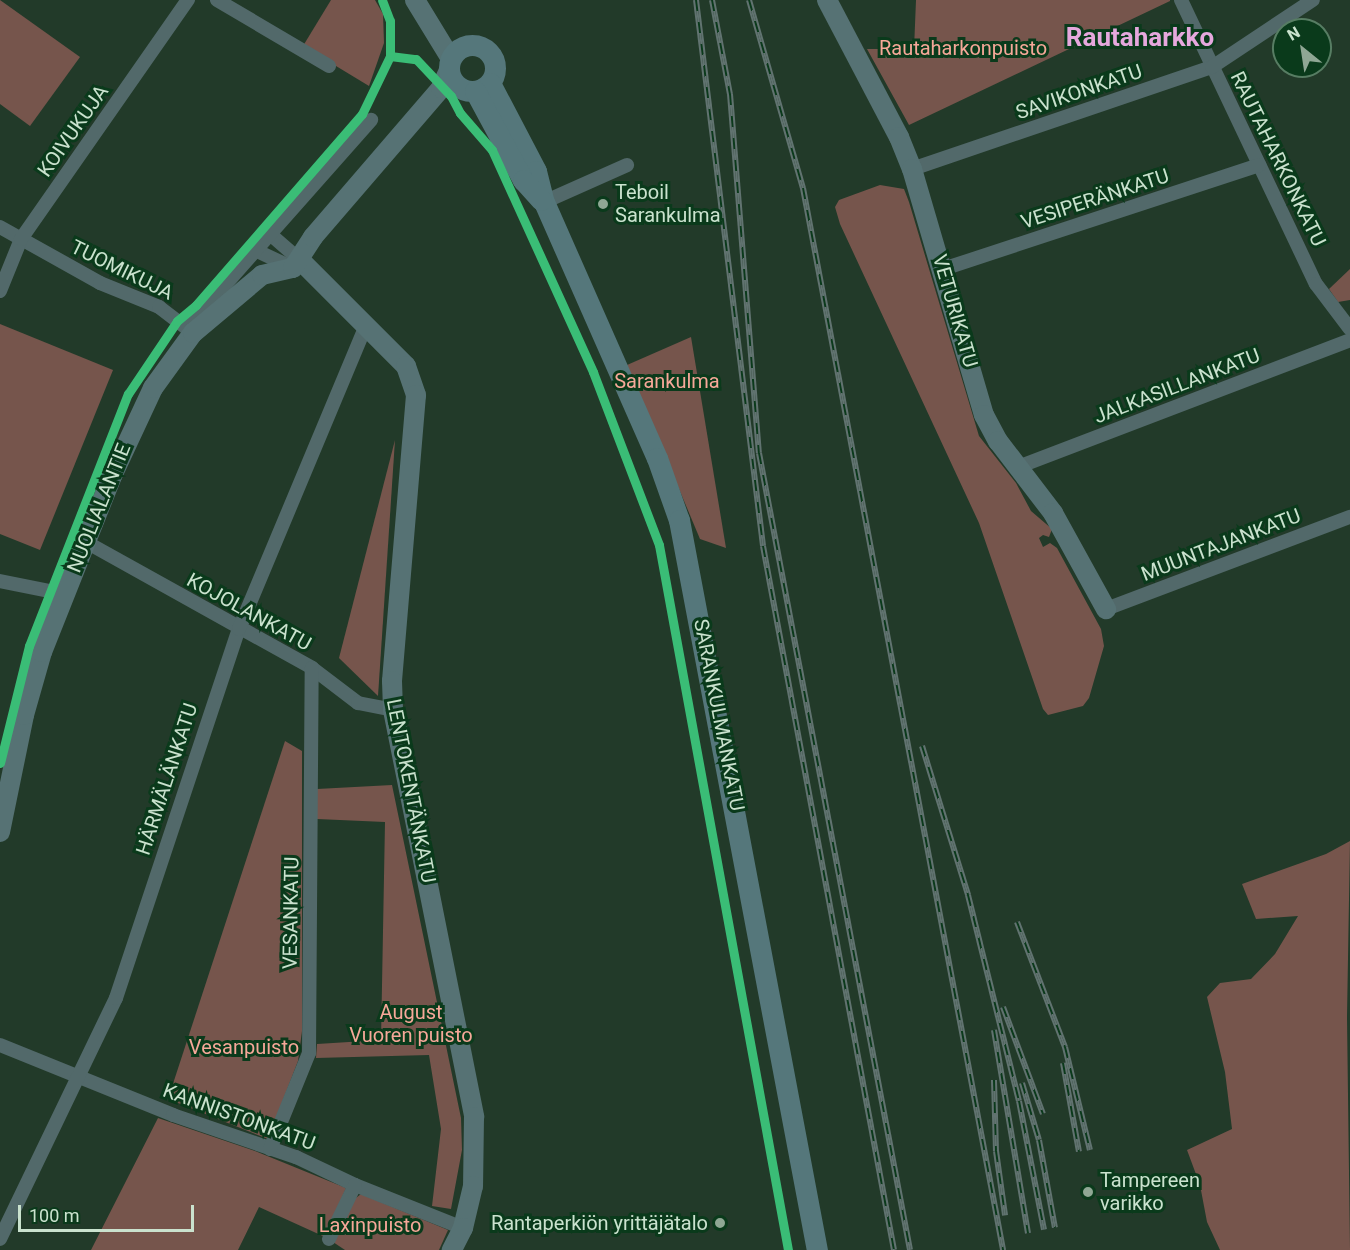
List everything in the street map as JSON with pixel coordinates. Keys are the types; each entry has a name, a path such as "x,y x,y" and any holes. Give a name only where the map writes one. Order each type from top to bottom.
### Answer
{"main road":[{"name":"SARANKULMANKATU","path":"463,73 528,152 544,202 661,466 679,520 817,1250"}],"street":[{"name":"KOIVUKUJA","path":"0,291 21,239 188,0"},
{"path":"217,0 329,66"},
{"name":"VETURIKATU","path":"827,0 899,137 912,169 984,415 1018,467 1053,513 1106,609"},
{"name":"RAUTAHARKONKATU","path":"1181,0 1316,284 1350,328"},
{"name":"SAVIKONKATU","path":"912,169 1212,67 1313,0"},
{"path":"299,261 313,237 441,88 463,73 423,3"},
{"path":"190,331 255,250 371,120"},
{"path":"544,202 627,165"},
{"name":"VESIPERÄNKATU","path":"943,269 1259,165"},
{"name":"TUOMIKUJA","path":"0,227 100,283 159,307 190,331"},
{"path":"270,234 299,261"},
{"path":"255,250 299,261"},
{"name":"LENTOKENTÄNKATU","path":"299,261 329,288 365,328 411,373 417,401 393,655 393,710 474,1117 475,1164 463,1228 452,1250"},
{"name":"NUOLIALANTIE","path":"0,832 32,682 64,594 141,410 190,331 262,275 299,261"},
{"name":"HÄRMÄLÄNKATU","path":"0,1239 80,1076 129,961 238,629 365,328"},
{"name":"JALKASILLANKATU","path":"1018,467 1350,340"},
{"name":"MUUNTAJANKATU","path":"1106,609 1350,517"},
{"name":"KOJOLANKATU","path":"86,542 238,629 312,668 358,702 393,710"},
{"path":"0,581 64,594"},
{"name":"VESANKATU","path":"270,1149 309,1053 312,668"},
{"name":"KANNISTONKATU","path":"0,1045 296,1157 355,1185 463,1228"},
{"path":"329,1239 355,1185"}],"green space":[{"path":"0,0 80,57 30,126 0,104"},
{"path":"331,0 375,0 383,14 384,43 369,86 303,46"},
{"name":"Rautaharkonpuisto","path":"916,0 1170,1 909,125 867,49 914,49"},
{"path":"880,185 904,189 979,436 1016,483 1031,511 1052,529 1049,537 1043,535 1039,538 1043,547 1050,543 1057,548 1101,629 1104,646 1089,698 1083,706 1048,715 1043,709 979,523 840,224 835,207 839,200"},
{"path":"1350,269 1350,300 1338,302 1329,289"},
{"path":"0,324 113,370 40,550 0,534"},
{"name":"Sarankulma","path":"691,337 726,548 700,539 627,365"},
{"path":"395,440 378,696 339,658"},
{"name":"Vesanpuisto","path":"285,741 302,751 302,1031 298,1061 268,1139 168,1099"},
{"name":"August Vuoren puisto","path":"392,785 461,1118 462,1150 451,1209 432,1206 441,1129 429,1055 316,1058 317,1044 381,1040 385,822 317,819 317,789"},
{"path":"1350,841 1347,1017 1350,1250 1220,1250 1207,1222 1200,1185 1187,1150 1232,1129 1225,1072 1207,997 1220,983 1251,979 1275,954 1298,916 1256,919 1242,884 1326,854"},
{"path":"158,1118 255,1151 346,1188 325,1237 259,1207 238,1250 91,1250"},
{"name":"Laxinpuisto","path":"361,1194 448,1230 439,1250 345,1250 333,1242 352,1201"}],"railway":[{"path":"696,0 763,546 894,1250"},
{"path":"712,0 730,94 759,453 910,1250"},
{"path":"749,0 803,188 1003,1250"},
{"path":"922,746 968,895 1019,1101 1044,1230"},
{"path":"1017,922 1065,1047 1090,1150"},
{"path":"1003,1007 1043,1114"},
{"path":"994,1030 1028,1233"},
{"path":"1063,1063 1079,1152"},
{"path":"994,1080 996,1151 1005,1215"},
{"path":"1022,1083 1039,1140 1055,1228"}],"cycle path":[{"path":"0,763 29,646 128,394 177,321 196,305 362,114 390,56 390,21 382,0"},
{"path":"390,56 416,59 451,96 460,113 492,150 593,372 659,545 788,1250"}],"place":[{"name":"Teboil Sarankulma","path":"603,204"},
{"name":"Tampereen varikko","path":"1088,1192"},
{"name":"Rantaperkiön yrittäjätalo","path":"720,1223"}],"district":[{"name":"Rautaharkko","path":"1140,38"}]}
